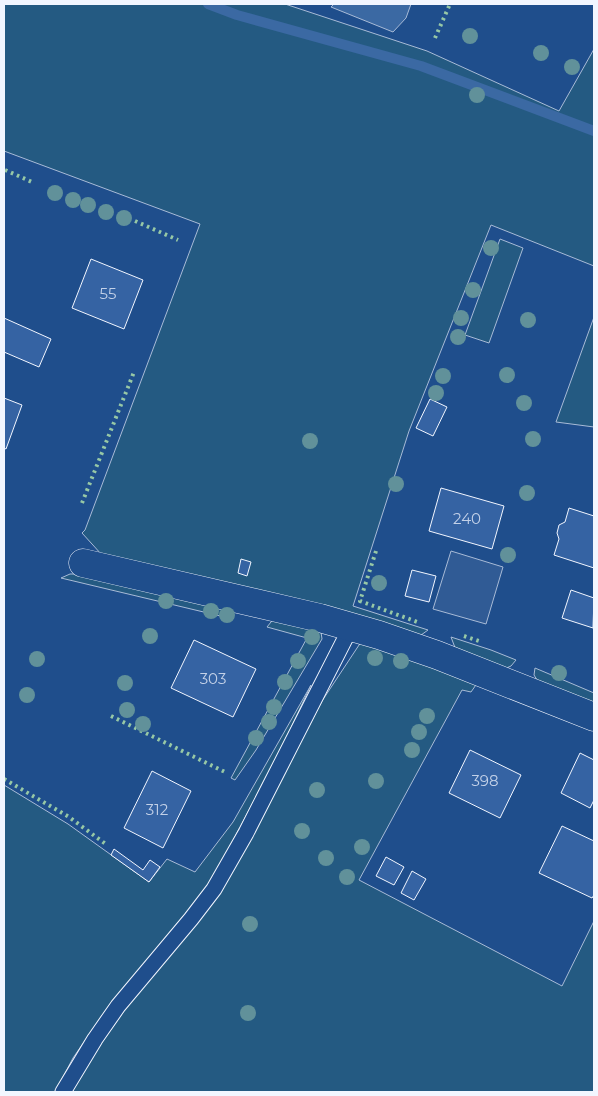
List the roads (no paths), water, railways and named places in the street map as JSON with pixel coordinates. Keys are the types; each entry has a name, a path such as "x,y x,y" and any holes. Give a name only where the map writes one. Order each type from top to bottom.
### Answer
{"street":[{"path":"82,563 350,627 437,655 594,717"}],"lane":[{"path":"64,1092 95,1039 118,1006 185,927 214,889 251,824 350,627"}],"waterway":[{"path":"208,4 237,15 421,66 594,131"}]}
